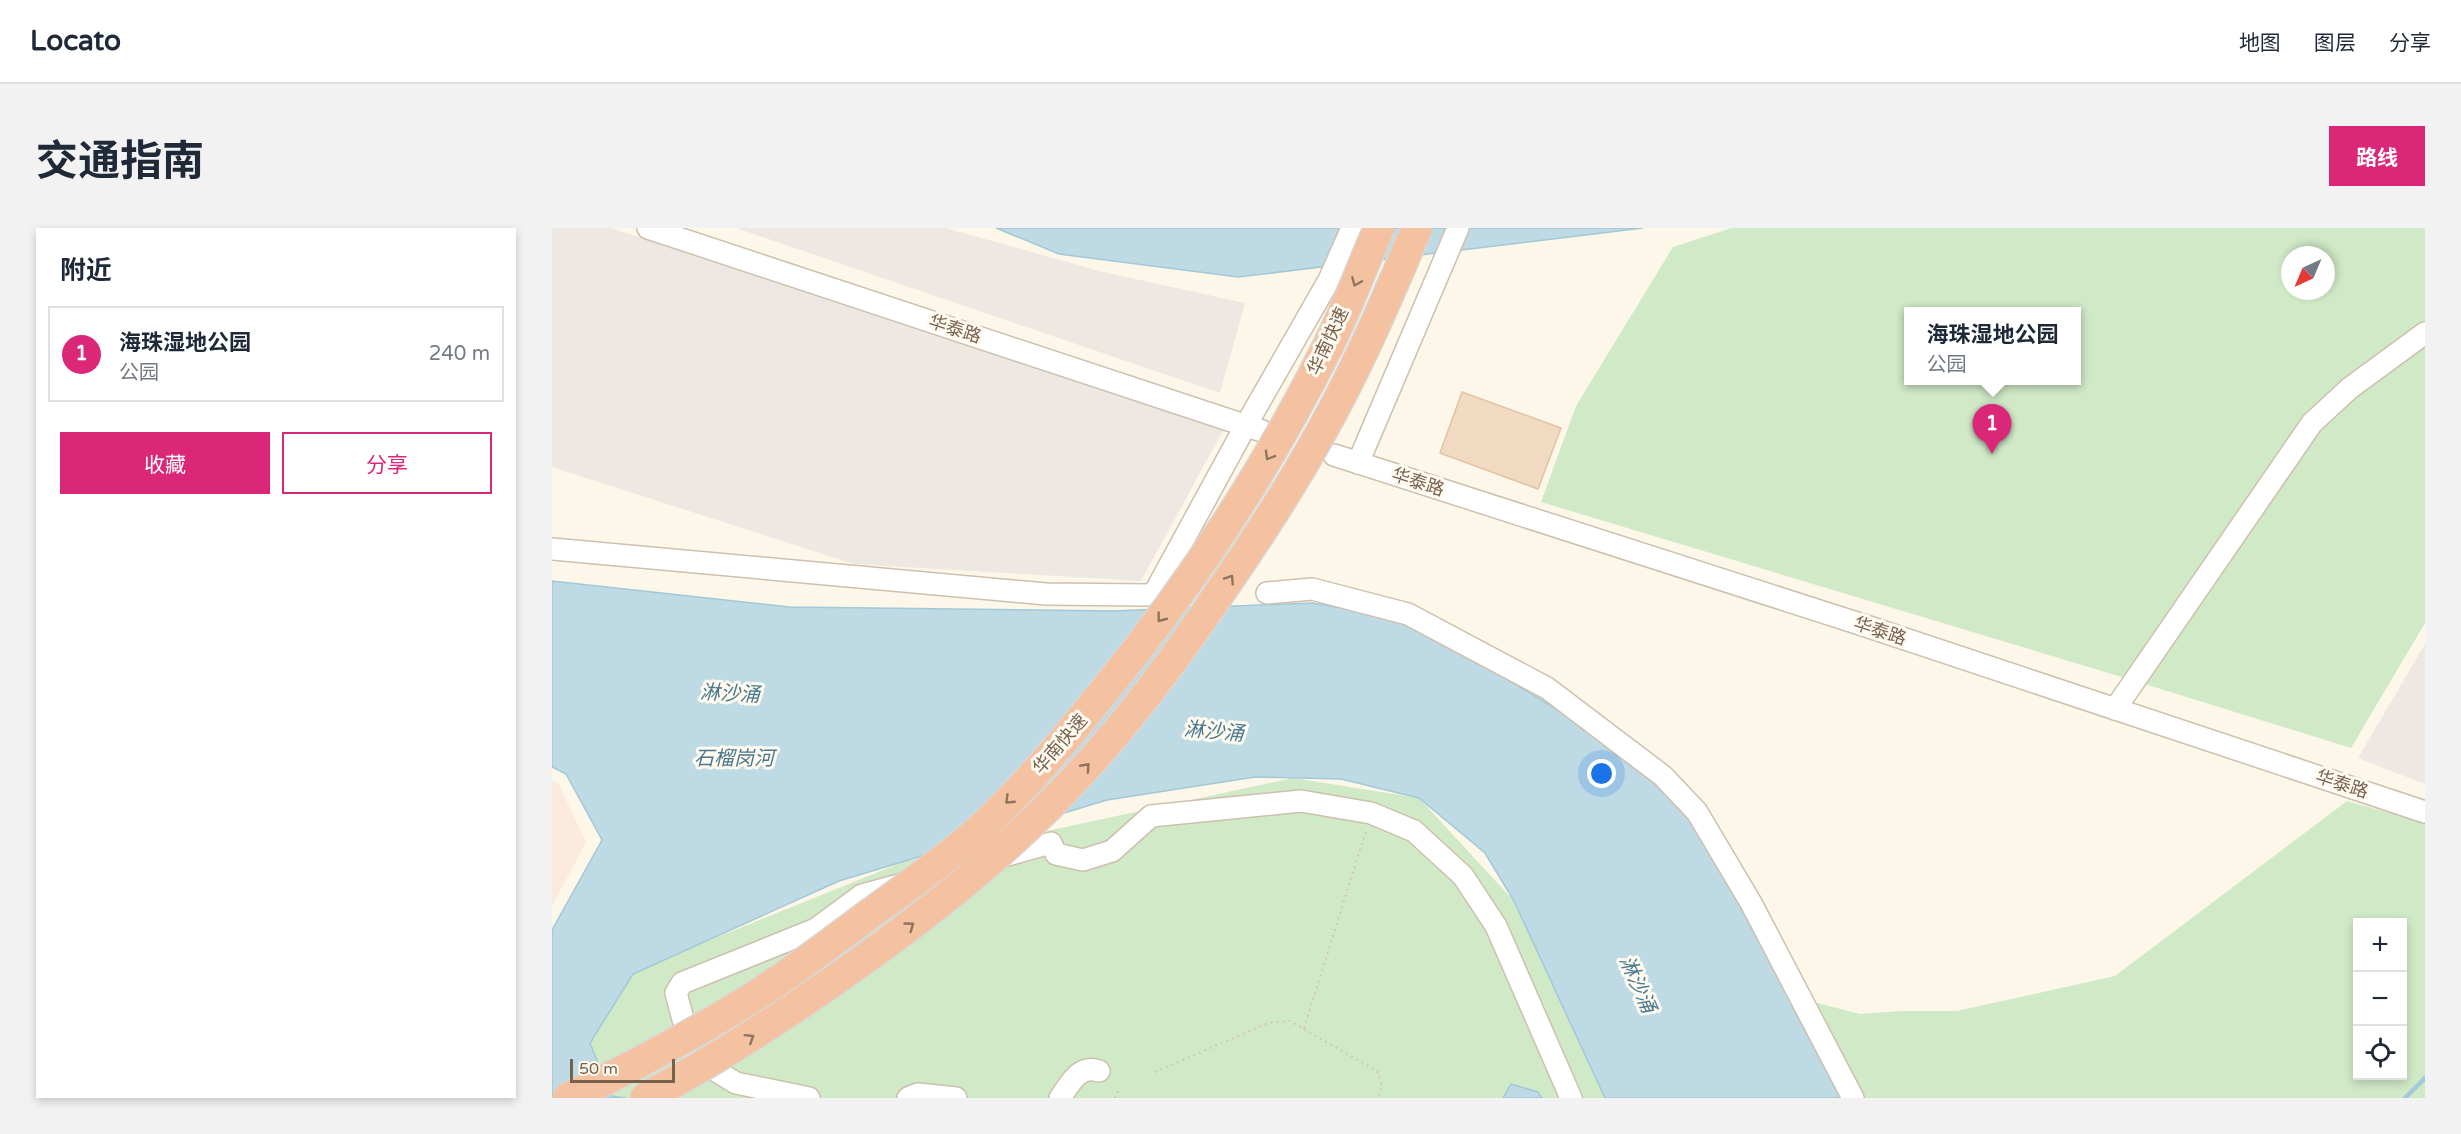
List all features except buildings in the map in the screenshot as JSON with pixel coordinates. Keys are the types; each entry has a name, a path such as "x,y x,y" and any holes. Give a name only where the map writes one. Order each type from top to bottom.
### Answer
{"highway":[{"name":"华南快速","path":"568,1098 694,1033 768,988 914,882 977,831 1021,788 1136,653 1225,530 1283,431 1329,344 1379,228"},
{"name":"华南快速","path":"645,1098 701,1068 764,1029 920,920 986,865 1045,810 1088,765 1193,633 1277,508 1308,457 1359,360 1417,228"}],"street":[{"name":"华泰路","path":"648,228 1254,428"},
{"path":"552,549 1046,594 1149,595 1155,592 1254,428 1329,280 1352,228"},
{"path":"1358,463 1458,228"},
{"path":"2115,709 2312,423 2350,388 2425,333"},
{"name":"华泰路","path":"1335,455 2425,812"},
{"path":"1267,593 1312,589 1408,614 1547,688 1663,776 1697,812 1751,903 1853,1098"},
{"path":"809,1098 736,1083 693,1057 676,993 682,983 816,929 862,895 1051,843 1056,854 1083,861 1112,851 1151,816 1301,801 1371,813 1414,831 1463,876 1496,926 1571,1098"},
{"path":"1060,1098 1081,1070 1091,1068 1099,1071"},
{"path":"908,1098 918,1094 956,1098"}],"path":[{"path":"1304,1028 1371,813"},
{"path":"1155,1072 1268,1023 1290,1021 1377,1071 1382,1085 1378,1098"},
{"path":"1115,1098 1120,1088"}],"shaded area":[{"path":"552,228 611,228 1225,427 1141,581 854,564 552,467"},
{"path":"736,228 945,228 1103,272 1245,303 1220,393"},
{"path":"2425,644 2425,784 2358,758"},
{"path":"552,780 558,783 586,842 552,906"}],"green space":[{"path":"1732,228 2425,228 2425,623 2351,748 1541,502 1576,406 1673,247"},
{"path":"1293,778 1419,798 1514,901 1605,1098 552,1098 633,974 705,942 903,862"},
{"path":"2347,801 2425,823 2425,1098 1841,1098 1797,1012 1818,1003 1860,1014 1957,1011 2115,976"}],"water":[{"path":"996,228 1643,228 1238,277 1059,254"},
{"name":"石榴岗河","path":"552,581 790,607 1113,611 1312,603 1407,619 1588,728 1681,804 1731,881 1841,1098 1605,1098 1514,901 1485,853 1419,798 1341,779 1255,777 1107,800 839,881 633,974 590,1043 611,1096 626,1098 552,1098 552,930 602,840 566,774 552,767"},
{"path":"1511,1084 1538,1092 1542,1098 1503,1098"}],"waterway":[{"path":"2405,1098 2425,1078"}],"place":[{"name":"海珠湿地公园","path":"1992,454"}],"water label":[{"name":"淋沙涌","path":"730,693"},
{"name":"淋沙涌","path":"1214,731"},
{"name":"淋沙涌","path":"1638,984"}]}
